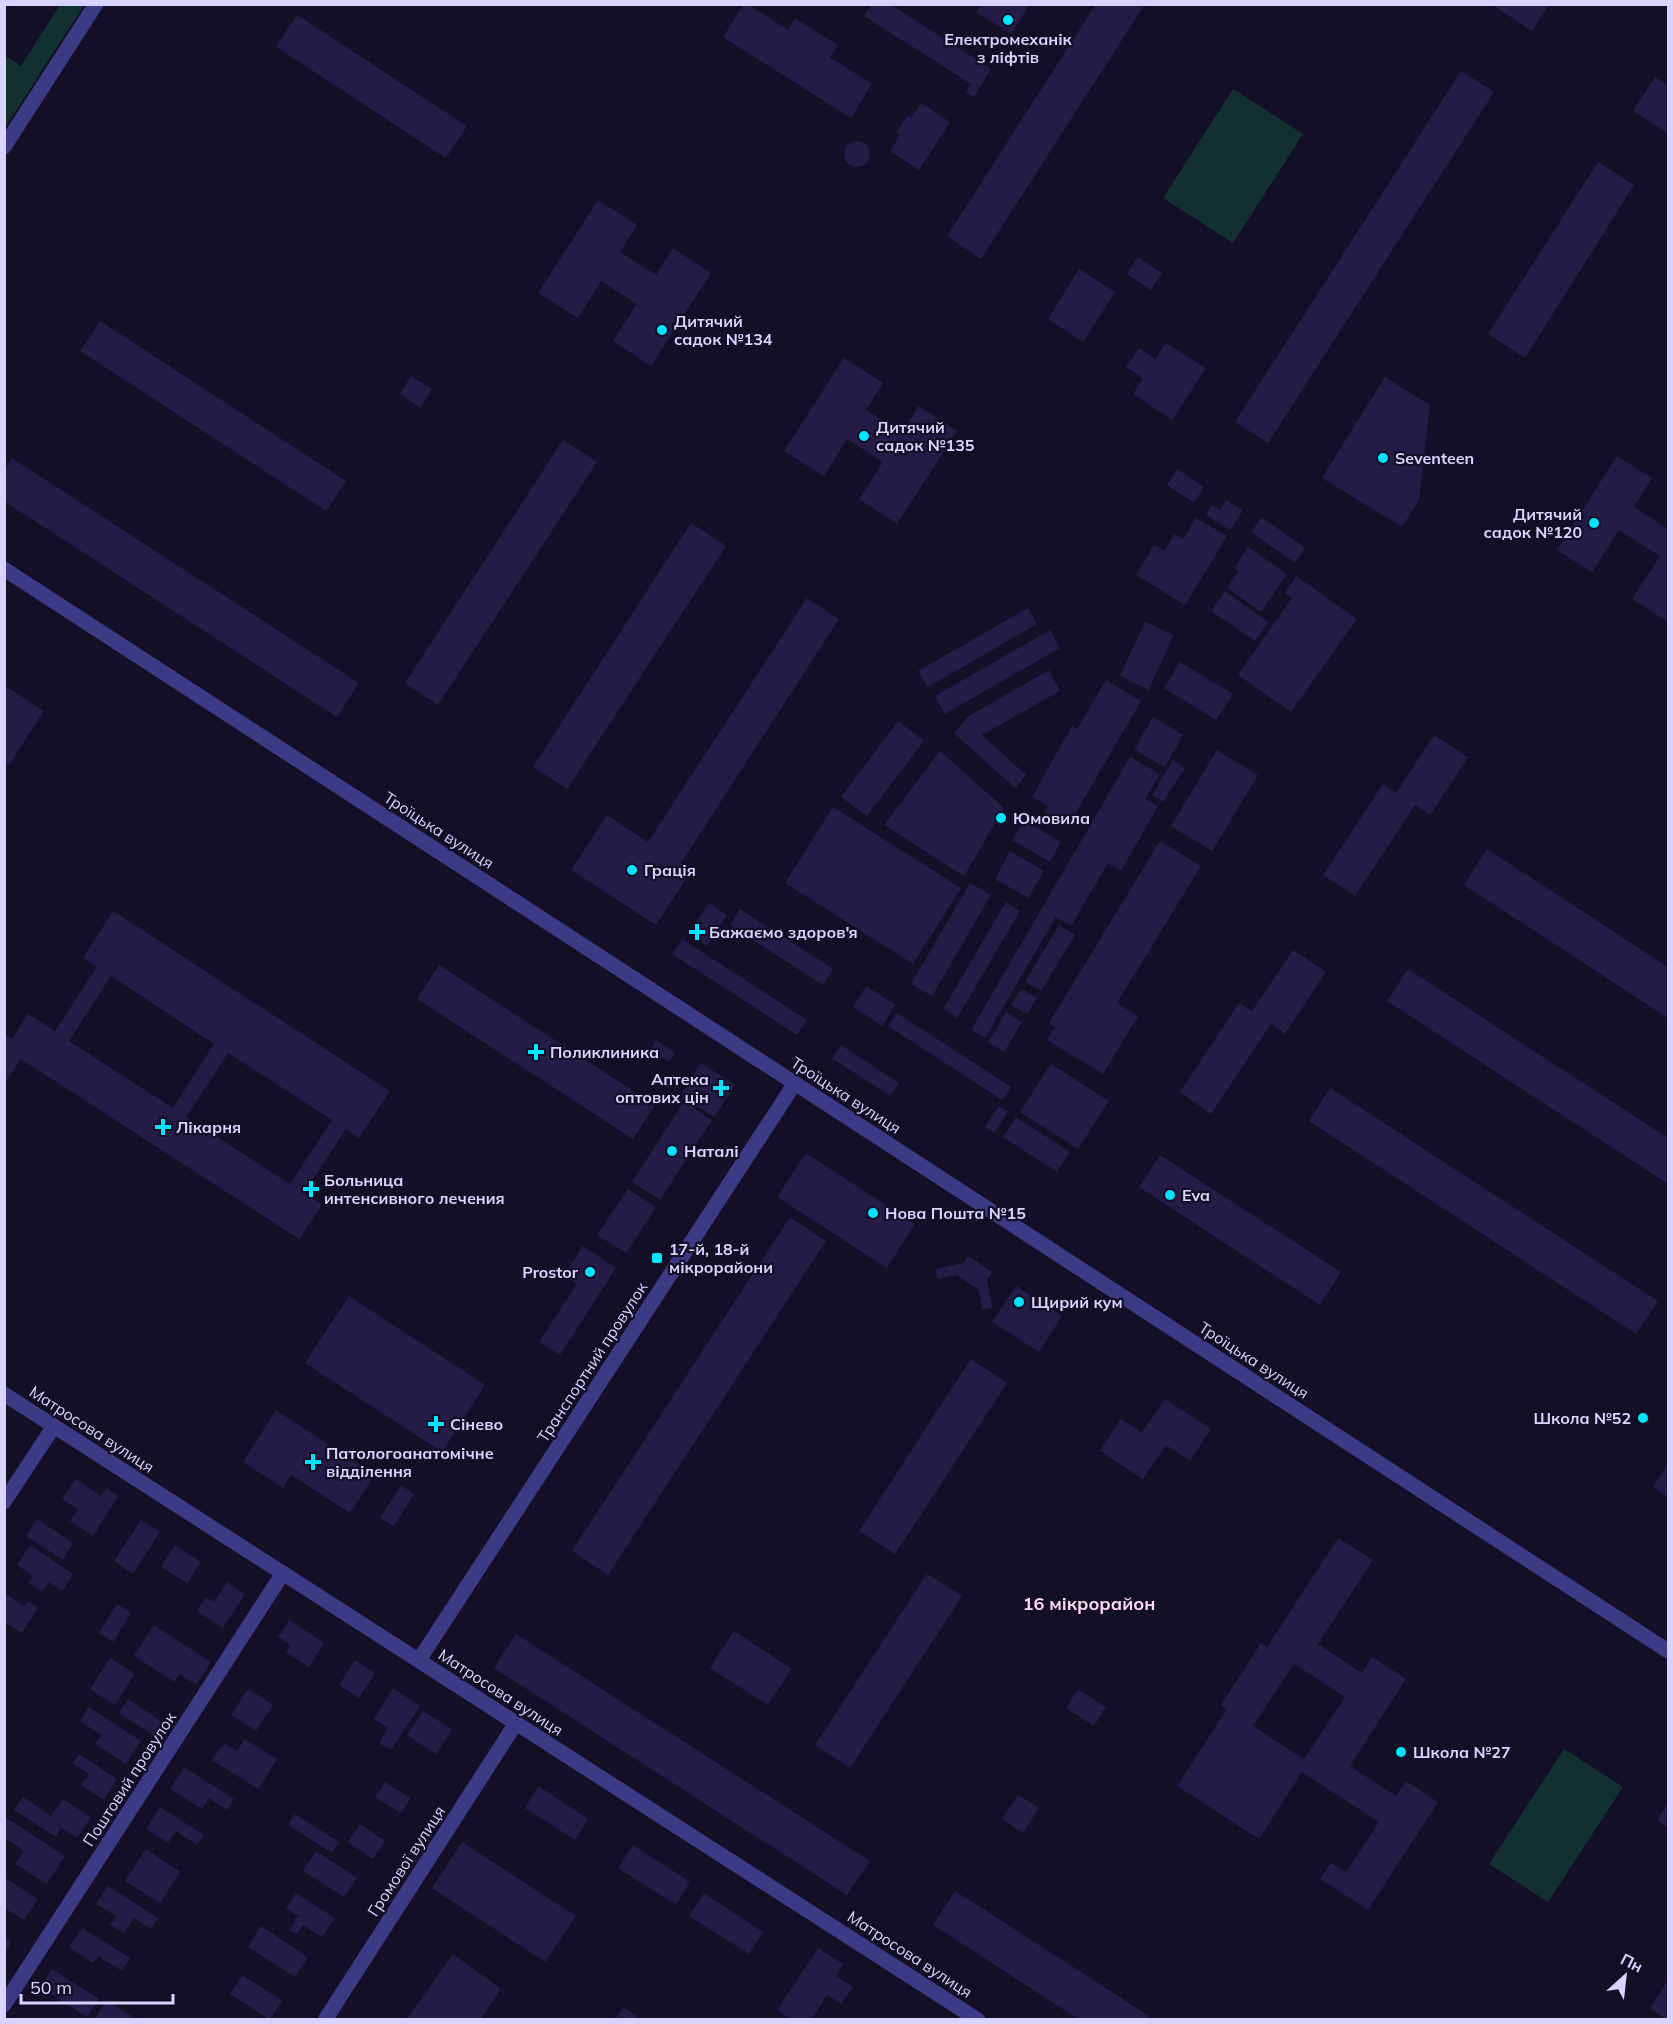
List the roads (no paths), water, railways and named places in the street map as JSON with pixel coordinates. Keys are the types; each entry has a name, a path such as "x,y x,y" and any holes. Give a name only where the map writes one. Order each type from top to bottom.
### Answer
{"street":[{"path":"4,147 96,4"},
{"name":"Троїцька вулиця","path":"4,569 1668,1651"},
{"name":"Транспортний провулок","path":"419,1660 795,1083"},
{"name":"Матросова вулиця","path":"4,1394 978,2019"},
{"path":"4,1502 54,1426"},
{"name":"Поштовий провулок","path":"4,2005 283,1573"},
{"name":"Громової вулиця","path":"325,2019 516,1723"}],"place":[{"name":"Електромеханік з ліфтів","path":"1008,20"},
{"name":"Дитячий садок №134","path":"662,330"},
{"name":"Дитячий садок №135","path":"864,436"},
{"name":"Seventeen","path":"1383,458"},
{"name":"Дитячий садок №120","path":"1594,523"},
{"name":"Юмовила","path":"1001,818"},
{"name":"Грація","path":"632,870"},
{"name":"Бажаємо здоров'я","path":"697,932"},
{"name":"Поликлиника","path":"536,1052"},
{"name":"Аптека оптових цін","path":"721,1088"},
{"name":"Лікарня","path":"163,1127"},
{"name":"Наталі","path":"672,1151"},
{"name":"Больница интенсивного лечения","path":"311,1189"},
{"name":"Eva","path":"1170,1195"},
{"name":"Нова Пошта №15","path":"873,1213"},
{"name":"17-й, 18-й мікрорайони","path":"657,1258"},
{"name":"Prostor","path":"590,1272"},
{"name":"Щирий кум","path":"1019,1302"},
{"name":"Школа №52","path":"1643,1418"},
{"name":"Сінево","path":"436,1424"},
{"name":"Патологоанатомічне відділення","path":"313,1462"},
{"name":"Школа №27","path":"1401,1752"}],"district":[{"name":"16 мікрорайон","path":"1089,1604"}]}
